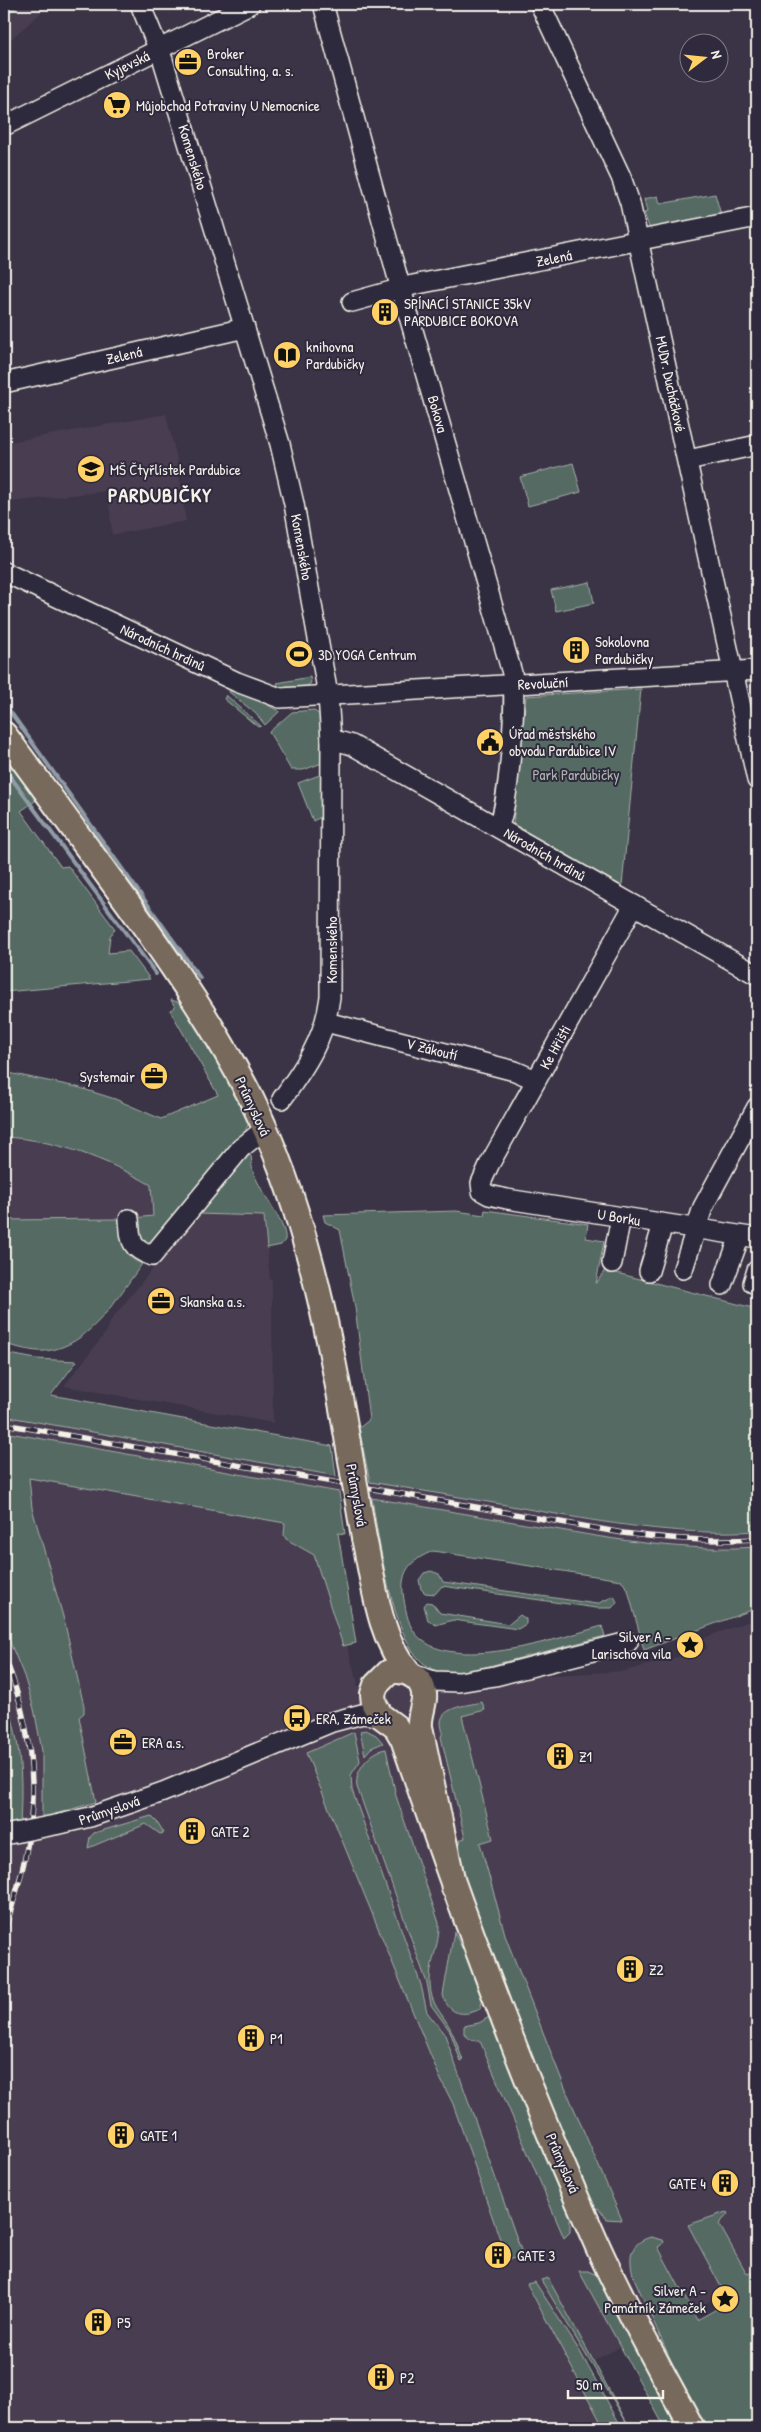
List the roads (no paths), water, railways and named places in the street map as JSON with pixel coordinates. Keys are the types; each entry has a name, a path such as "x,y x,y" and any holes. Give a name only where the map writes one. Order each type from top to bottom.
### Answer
{"main road":[{"name":"Průmyslová","path":"4,734 201,1008 238,1074 265,1129 289,1190 308,1250 330,1343 364,1538 383,1620 395,1653 423,1688 420,1727 454,1888"},
{"name":"Průmyslová","path":"364,1538 379,1681 373,1694 374,1704 383,1717 396,1727 403,1739 454,1888 516,2053 598,2247 692,2428"},
{"name":"Průmyslová","path":"379,1681 394,1671 410,1674"},
{"name":"Průmyslová","path":"383,1717 395,1722 405,1722 414,1717 422,1707"}],"street":[{"name":"Komenského","path":"140,4 159,49 287,471 328,695 331,739 331,980 326,1022 308,1061 282,1099"},
{"name":"Kyjevská","path":"4,126 250,4"},
{"name":"Bokova","path":"324,4 514,685 504,802 498,827"},
{"name":"MUDr. Ducháčkové","path":"540,4 623,182 639,241 757,780"},
{"name":"Zelená","path":"352,302 402,289 757,217"},
{"name":"Zelená","path":"4,383 245,328"},
{"path":"688,460 757,445"},
{"name":"Národních hrdinů","path":"4,572 248,687 288,699 328,695"},
{"name":"Revoluční","path":"328,695 757,670"},
{"name":"Národních hrdinů","path":"331,739 352,745 757,975"},
{"name":"Ke Hřišti","path":"482,1190 484,1176 634,905"},
{"name":"V Zákoutí","path":"326,1022 515,1070 536,1080"},
{"path":"683,1269 708,1195 757,1106"},
{"path":"129,1219 131,1240 134,1247 152,1256 241,1148 265,1129"},
{"name":"U Borku","path":"482,1190 489,1195 507,1199 749,1237"},
{"path":"612,1263 621,1217"},
{"path":"649,1271 663,1224"},
{"path":"722,1285 749,1237"},
{"name":"Průmyslová","path":"422,1707 446,1691 495,1676 628,1642"},
{"name":"Průmyslová","path":"410,1674 441,1682 459,1682 495,1676"},
{"name":"Průmyslová","path":"265,1749 350,1706 369,1692 379,1681"},
{"name":"Průmyslová","path":"4,1835 90,1818 163,1792 265,1749 352,1716 368,1714 383,1717"}],"waterway":[{"path":"4,703 200,978"},
{"path":"4,768 156,974"}],"railway":[{"path":"4,1424 623,1533 690,1539 757,1539"},
{"path":"4,1655 13,1679 26,1727 32,1777 30,1827 24,1862 4,1933"}],"place":[{"name":"Broker Consulting, a. s.","path":"188,62"},
{"name":"Můjobchod Potraviny U Nemocnice","path":"117,105"},
{"name":"SPÍNACÍ STANICE 35kV PARDUBICE BOKOVA","path":"385,312"},
{"name":"knihovna Pardubičky","path":"287,355"},
{"name":"MŠ Čtyřlístek Pardubice","path":"91,469"},
{"name":"Sokolovna Pardubičky","path":"576,650"},
{"name":"3D YOGA Centrum","path":"299,654"},
{"name":"Úřad městského obvodu Pardubice IV","path":"490,742"},
{"name":"Systemair","path":"154,1076"},
{"name":"Skanska a.s.","path":"161,1301"},
{"name":"Silver A - Larischova vila","path":"690,1645"},
{"name":"ERA, Zámeček","path":"297,1718"},
{"name":"ERA a.s.","path":"123,1742"},
{"name":"Z1","path":"560,1756"},
{"name":"GATE 2","path":"192,1831"},
{"name":"Z2","path":"630,1969"},
{"name":"P1","path":"251,2038"},
{"name":"GATE 1","path":"121,2135"},
{"name":"GATE 4","path":"725,2183"},
{"name":"GATE 3","path":"498,2255"},
{"name":"Silver A - Památník Zámeček","path":"725,2299"},
{"name":"P5","path":"98,2322"},
{"name":"P2","path":"381,2377"}],"district":[{"name":"PARDUBIČKY","path":"160,494"}],"park label":[{"name":"Park Pardubičky","path":"576,774"}]}
